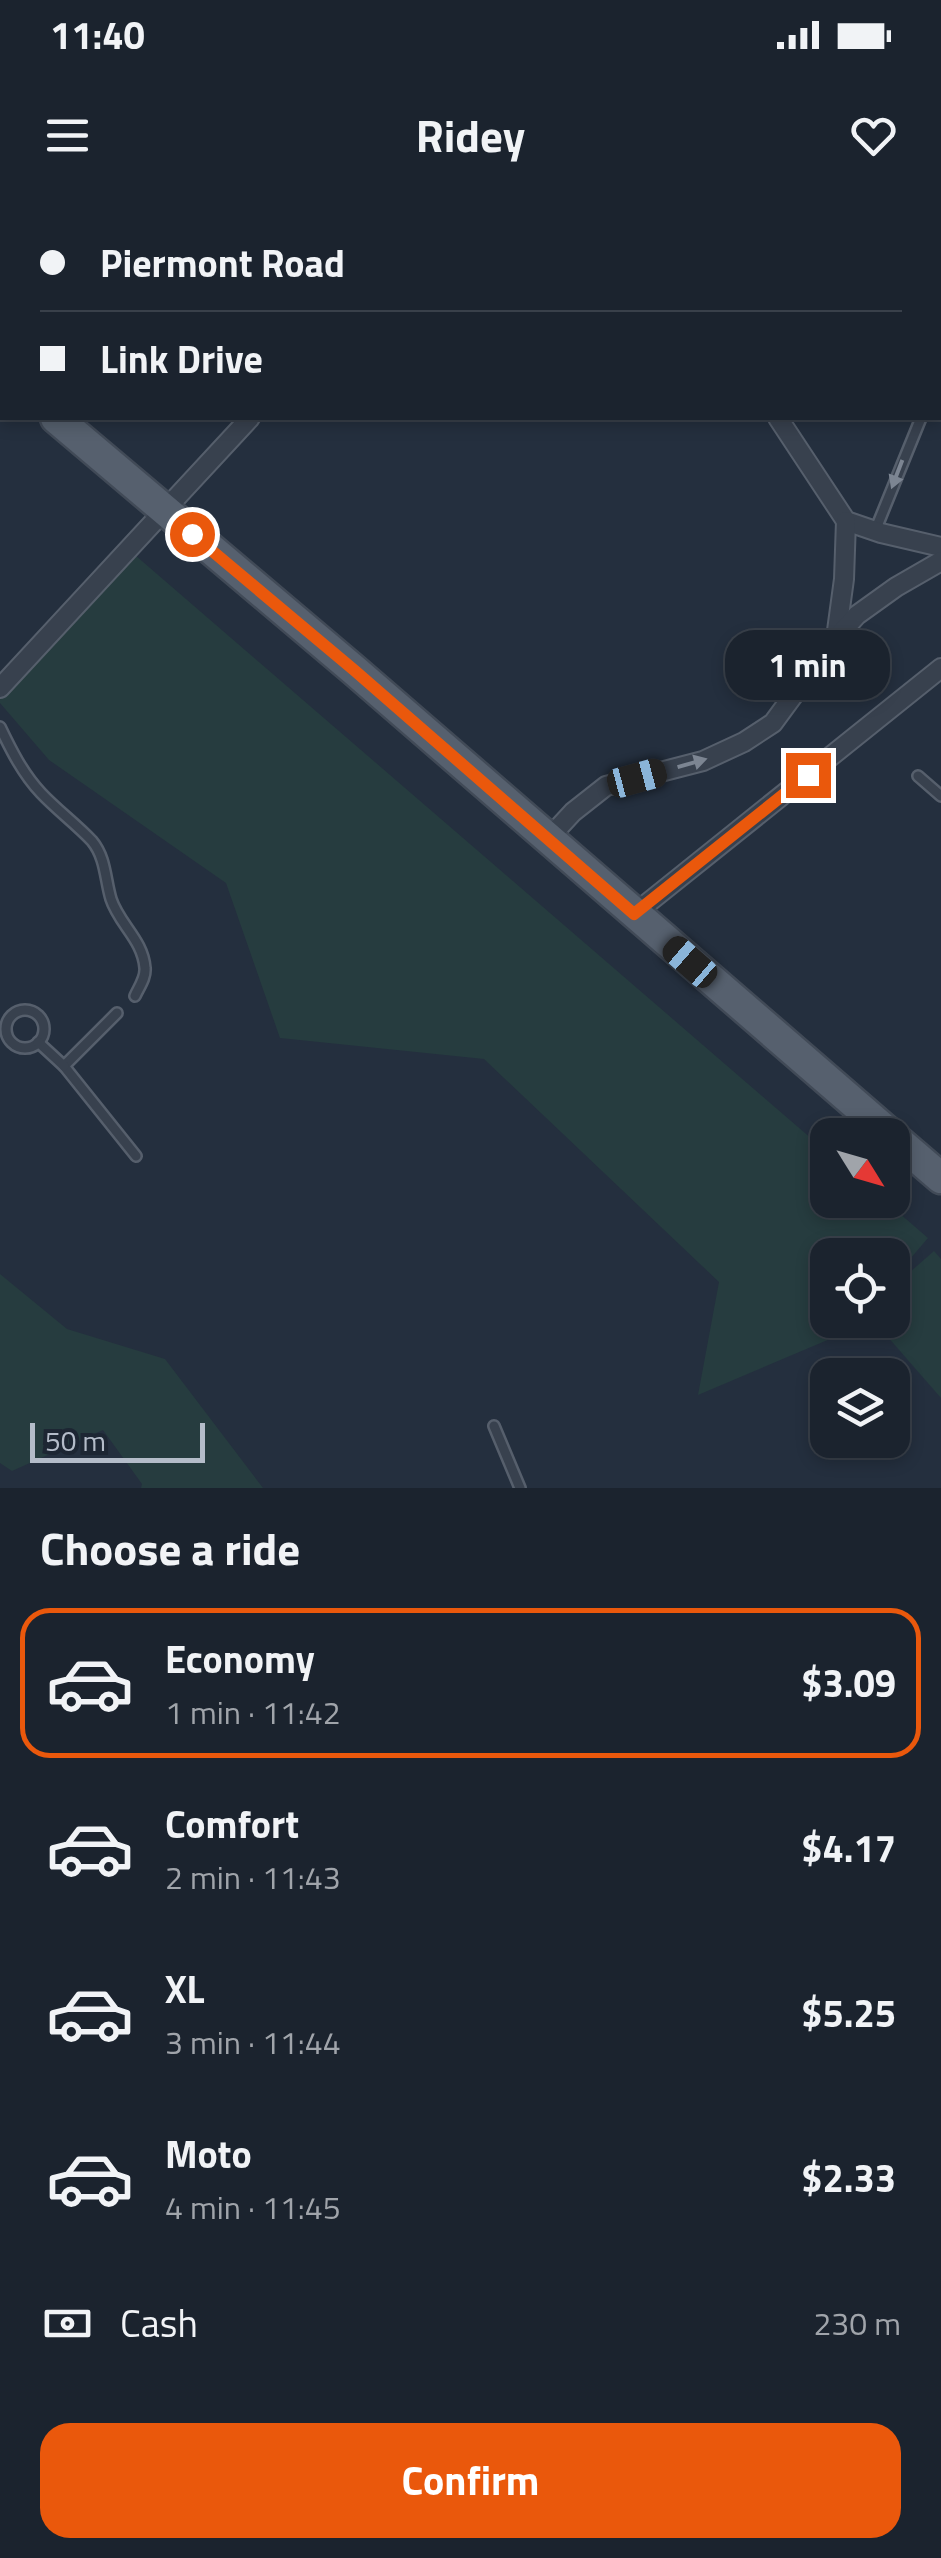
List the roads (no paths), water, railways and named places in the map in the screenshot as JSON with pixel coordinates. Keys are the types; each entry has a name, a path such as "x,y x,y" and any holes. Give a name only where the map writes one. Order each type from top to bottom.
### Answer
{"main road":[{"path":"58,420 871,1118"},
{"path":"910,1151 941,1178"}],"street":[{"path":"0,688 248,420"},
{"path":"779,420 846,521 844,580 836,638"},
{"path":"846,521 941,547"},
{"path":"548,838 606,786 703,761 774,723 857,615 941,561"},
{"path":"634,914 941,668"}],"lane":[{"path":"875,530 920,420"},
{"path":"0,727 38,790 91,840 102,856 112,900 143,954 146,973 135,996"},
{"path":"918,776 941,796"},
{"path":"0,1004 13,1014"},
{"path":"25,1009 37,1014 44,1024 38,1042 28,1048 11,1042 6,1025 13,1014 25,1009"},
{"path":"64,1066 117,1013"},
{"path":"38,1042 64,1066 136,1156"},
{"path":"494,1426 520,1488"}]}
